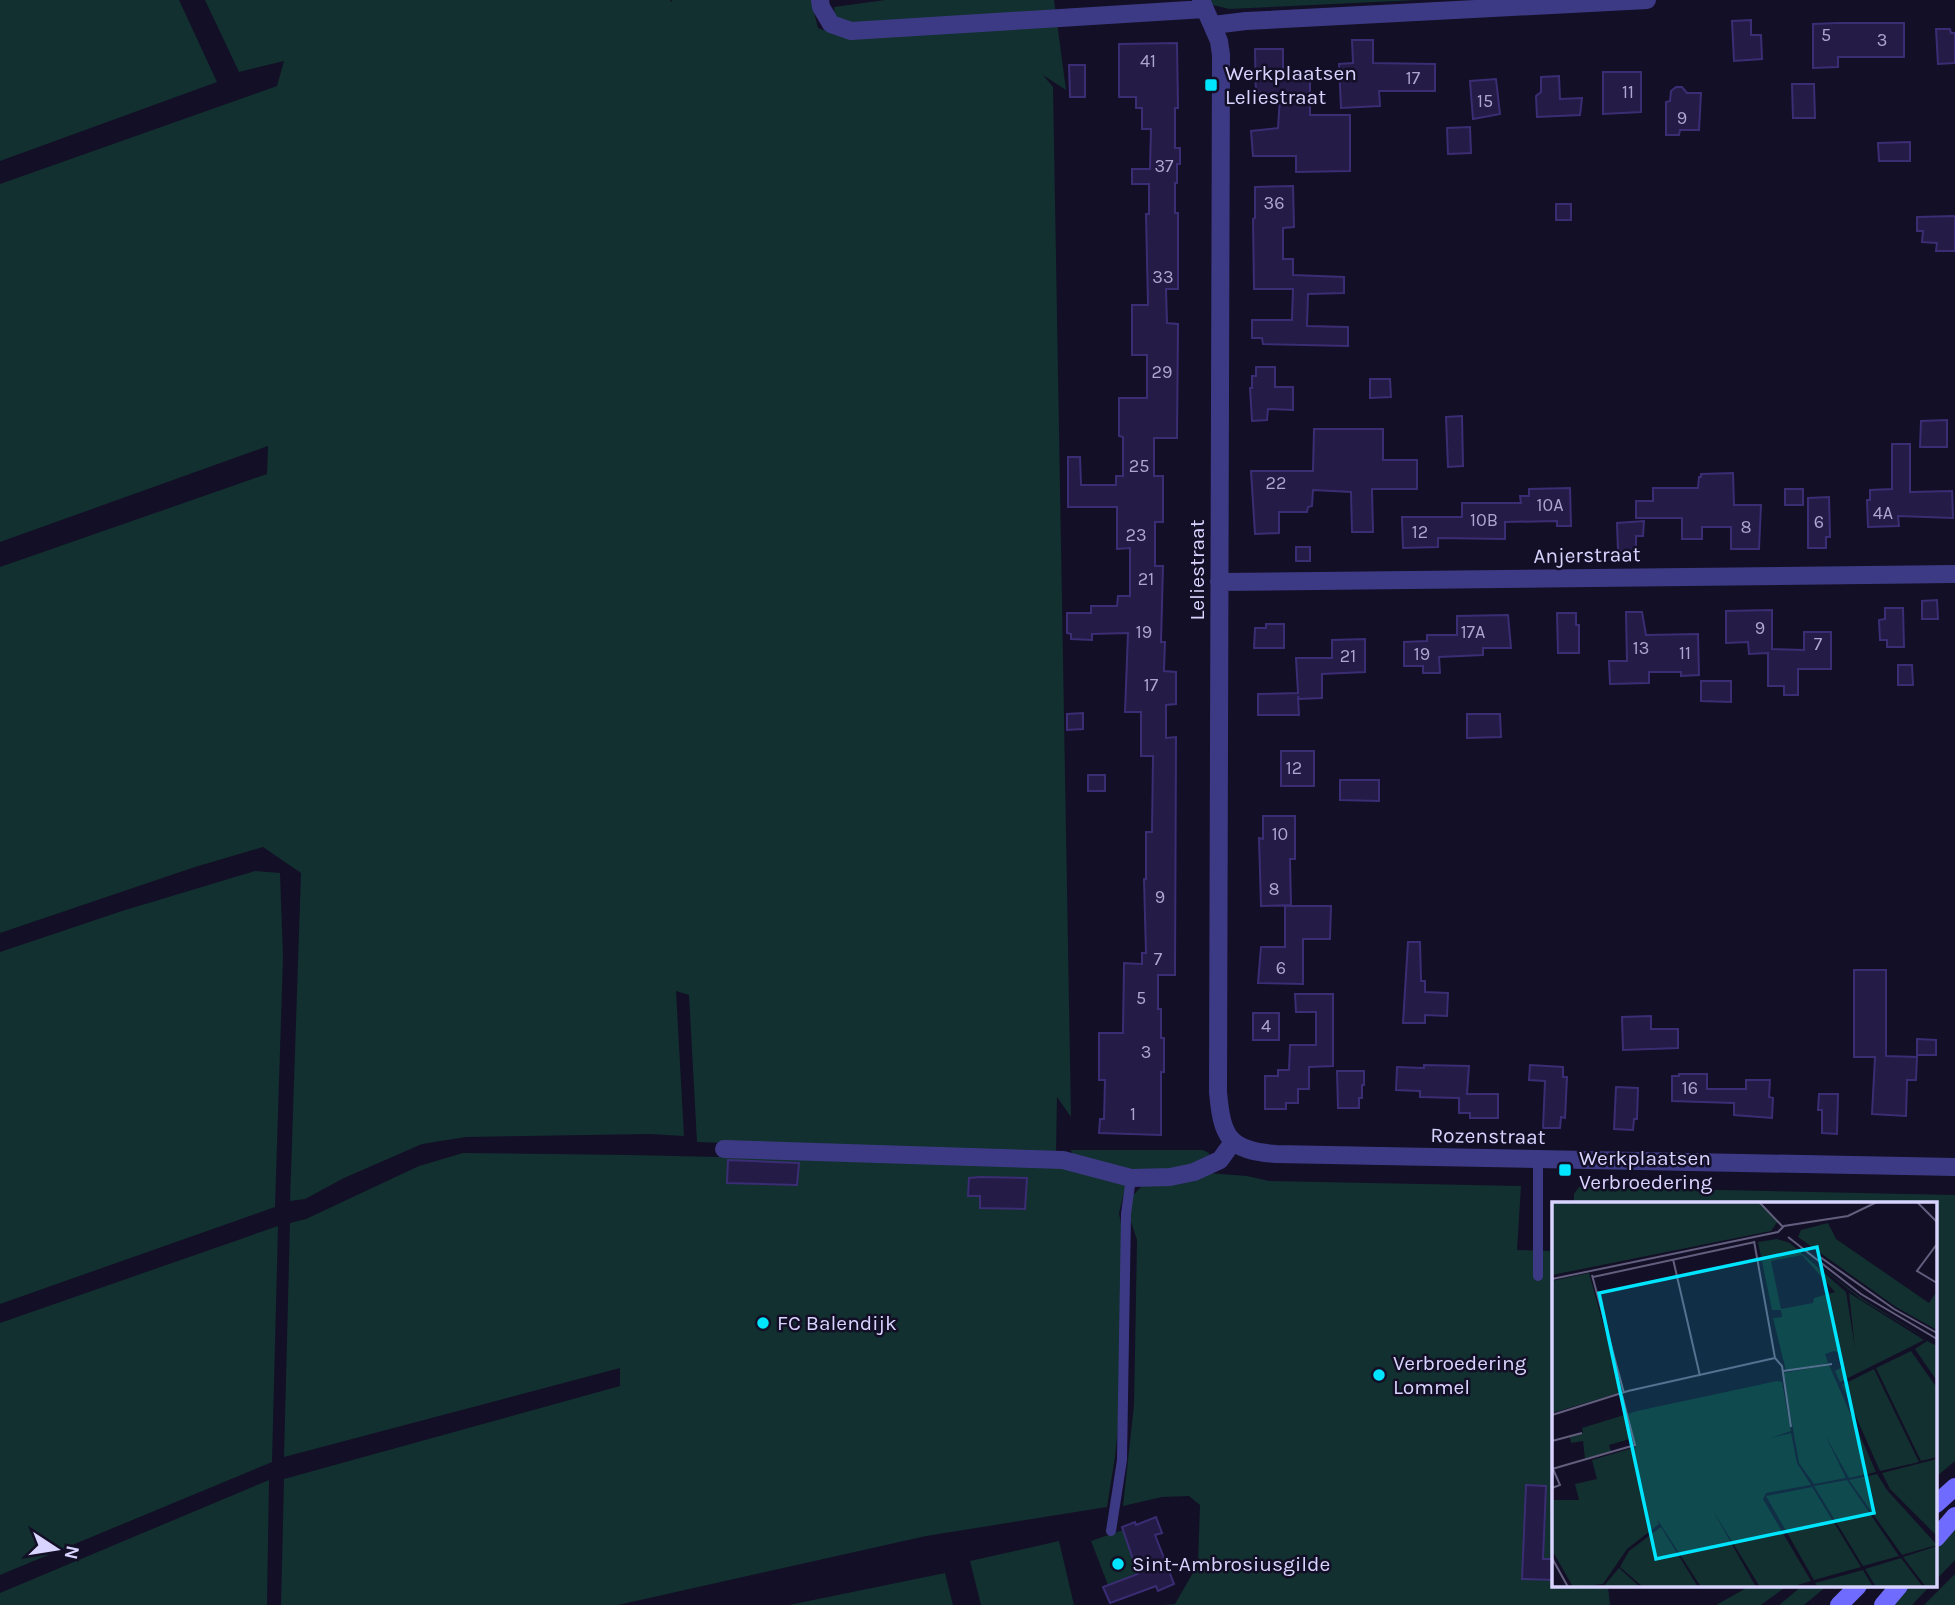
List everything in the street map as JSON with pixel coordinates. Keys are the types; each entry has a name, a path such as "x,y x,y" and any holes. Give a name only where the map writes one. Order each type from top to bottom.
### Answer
{"main road":[{"path":"1938,1502 1955,1487"},
{"path":"1938,1536 1955,1516"},
{"path":"1839,1605 1856,1588"},
{"path":"1882,1605 1897,1588"}],"street":[{"path":"820,0 831,24 851,30 1206,11 1246,21 1647,0"},
{"name":"Leliestraat","path":"1206,11 1219,41 1221,55 1218,1091 1222,1123 1233,1142"},
{"name":"Anjerstraat","path":"1219,582 1955,574"},
{"path":"724,1149 1063,1160 1131,1178 1170,1177 1194,1172 1220,1160 1233,1142"},
{"name":"Rozenstraat","path":"1233,1142 1245,1150 1267,1153 1955,1167"}],"lane":[{"path":"1538,1160 1538,1276"},
{"path":"1111,1531 1122,1460 1126,1214 1131,1178"}],"green space":[{"path":"0,0 179,0 217,82 0,161"},
{"path":"205,0 811,0 818,28 836,35 834,7 885,0 1054,0 1066,90 1043,75 1053,87 1071,1117 1057,1097 1056,1155 697,1142 689,995 676,991 684,1136 650,1134 466,1137 422,1144 344,1178 305,1199 290,1201 301,873 263,847 195,867 0,933 0,567 267,474 268,446 0,542 0,184 277,86 284,61 239,72"},
{"path":"1209,0 1418,0 1229,9 1209,4"},
{"path":"255,871 280,873 283,957 275,1207 0,1304 0,952 122,911"},
{"path":"1071,1150 1203,1150 1209,1153 1209,1157 1171,1173 1128,1170 1073,1158"},
{"path":"463,1153 1066,1165 1127,1181 1119,1213 1126,1252 1125,1358 1107,1507 926,1536 618,1605 281,1605 284,1479 620,1386 620,1368 284,1457 290,1223 306,1219 419,1166"},
{"name":"Verbroedering Lommel","path":"1208,1173 1269,1181 1521,1186 1517,1250 1552,1251 1552,1588 1608,1588 1610,1605 1162,1605 1175,1604 1198,1564 1200,1505 1189,1496 1162,1497 1123,1506 1134,1405 1137,1240 1129,1216 1130,1198 1145,1183"},
{"path":"1579,1187 1955,1195 1955,1461 1938,1475 1938,1202 1574,1202 1574,1194"},
{"path":"278,1226 272,1462 0,1575 0,1323"},
{"path":"269,1480 267,1605 0,1605 0,1593"},
{"path":"1955,1524 1955,1560 1938,1578 1938,1545"},
{"name":"Sint-Ambrosiusgilde","path":"1123,1530 1140,1573 1108,1585 1091,1541"},
{"path":"1059,1541 1074,1605 981,1605 970,1561"},
{"path":"945,1573 953,1605 789,1605"},
{"path":"1955,1574 1955,1605 1924,1605"},
{"path":"1746,1588 1784,1588 1761,1605 1716,1605"},
{"path":"1800,1588 1825,1588 1804,1605 1779,1605"},
{"path":"1906,1588 1928,1588 1912,1605 1893,1605"}],"building":[{"path":"1751,20 1751,35 1761,35 1762,59 1734,61 1732,21"},
{"path":"1904,23 1904,57 1838,57 1838,67 1813,68 1813,24"},
{"path":"1936,29 1950,29 1951,33 1955,33 1955,63 1938,64"},
{"path":"1352,40 1373,40 1373,63 1435,64 1435,91 1379,91 1380,106 1341,108 1339,64 1353,63"},
{"path":"1177,43 1178,108 1175,108 1175,148 1180,148 1180,164 1177,164 1175,183 1175,213 1178,213 1178,289 1166,289 1167,323 1178,324 1177,438 1154,438 1154,476 1163,476 1163,522 1155,522 1155,566 1163,566 1161,642 1165,642 1164,671 1176,672 1176,704 1166,705 1166,738 1176,737 1175,975 1158,975 1158,1009 1161,1009 1161,1038 1164,1038 1161,1135 1099,1133 1100,1119 1104,1119 1105,1080 1099,1080 1099,1033 1123,1033 1124,963 1142,964 1142,953 1146,953 1144,879 1146,832 1152,832 1153,756 1141,756 1141,712 1125,712 1128,633 1092,634 1092,640 1071,639 1071,634 1067,633 1067,613 1091,613 1091,606 1117,606 1118,596 1130,596 1130,548 1117,549 1117,507 1068,507 1068,457 1080,457 1081,485 1116,485 1116,476 1123,476 1119,398 1147,398 1147,355 1132,355 1132,305 1148,305 1146,214 1149,214 1149,184 1132,184 1132,169 1150,169 1151,129 1142,129 1142,108 1136,108 1136,97 1119,97 1119,44"},
{"path":"1255,49 1283,49 1283,77 1288,77 1288,80 1310,80 1310,115 1350,115 1350,171 1296,172 1296,156 1253,156 1251,131 1278,128 1280,97 1256,97"},
{"path":"1069,65 1085,65 1085,97 1070,97"},
{"path":"1603,72 1641,72 1641,112 1603,114"},
{"path":"1559,76 1560,99 1582,98 1580,115 1537,117 1536,96 1541,92 1541,77"},
{"path":"1496,79 1500,114 1473,119 1470,81"},
{"path":"1792,84 1814,84 1815,118 1793,118"},
{"path":"1682,87 1687,93 1701,93 1699,130 1680,130 1679,135 1666,135 1666,102 1670,101 1671,91"},
{"path":"1470,127 1471,153 1448,154 1447,128"},
{"path":"1910,142 1910,161 1879,161 1878,143"},
{"path":"1293,186 1294,227 1283,228 1283,259 1293,259 1293,275 1344,277 1344,293 1308,294 1307,326 1348,327 1348,346 1263,344 1262,338 1252,338 1252,320 1292,320 1293,289 1254,289 1255,187"},
{"path":"1556,204 1571,204 1571,220 1556,220"},
{"path":"1955,216 1955,251 1936,251 1937,243 1922,242 1923,231 1917,231 1917,217"},
{"path":"1256,367 1275,367 1275,387 1293,387 1293,410 1268,409 1267,420 1252,421 1250,388 1252,376 1256,376"},
{"path":"1370,379 1390,379 1391,397 1370,398"},
{"path":"1462,416 1463,466 1448,467 1446,417"},
{"path":"1947,420 1947,447 1920,447 1921,421"},
{"path":"1314,429 1383,429 1383,460 1417,460 1417,489 1372,489 1373,532 1352,532 1351,492 1313,490 1312,506 1308,507 1307,512 1279,512 1279,533 1255,534 1251,471 1313,471"},
{"path":"1892,444 1910,444 1910,492 1952,491 1953,518 1898,516 1899,526 1868,527 1867,500 1870,500 1870,490 1892,489"},
{"path":"1733,473 1734,505 1761,505 1759,549 1731,549 1731,527 1702,527 1702,539 1682,539 1682,518 1636,518 1636,501 1653,501 1653,488 1698,488 1701,474"},
{"path":"1570,488 1571,526 1557,526 1557,521 1505,522 1505,539 1438,538 1438,547 1403,548 1402,517 1462,517 1462,503 1521,503 1520,496 1529,496 1529,489"},
{"path":"1785,489 1803,489 1803,505 1785,505"},
{"path":"1829,497 1830,537 1826,537 1826,548 1808,548 1808,498"},
{"path":"1644,521 1643,536 1636,536 1636,551 1618,551 1617,523"},
{"path":"1296,547 1310,547 1310,561 1296,561"},
{"path":"1937,600 1938,619 1922,619 1922,601"},
{"path":"1885,608 1903,608 1904,647 1887,647 1887,640 1880,640 1879,620 1885,619"},
{"path":"1772,610 1772,649 1804,650 1804,632 1831,632 1831,669 1798,669 1798,695 1784,695 1784,686 1768,686 1768,653 1749,654 1748,642 1726,643 1726,611"},
{"path":"1626,612 1642,612 1646,635 1698,634 1699,675 1649,672 1649,683 1610,684 1609,661 1627,661"},
{"path":"1557,613 1576,613 1579,653 1558,653"},
{"path":"1508,615 1511,648 1483,648 1483,655 1439,657 1440,673 1423,673 1423,666 1404,666 1404,642 1427,641 1427,635 1457,635 1457,616"},
{"path":"1266,624 1284,624 1284,648 1254,648 1255,628 1266,628"},
{"path":"1365,639 1365,672 1322,674 1322,698 1299,699 1298,696 1299,715 1258,715 1258,694 1298,693 1296,658 1332,658 1332,640"},
{"path":"1898,665 1912,665 1913,685 1898,685"},
{"path":"1701,681 1731,681 1731,702 1701,701"},
{"path":"1083,713 1083,729 1067,730 1067,714"},
{"path":"1467,714 1500,714 1501,737 1467,738"},
{"path":"1281,751 1314,751 1314,786 1281,786"},
{"path":"1088,775 1105,775 1105,791 1088,791"},
{"path":"1340,780 1379,780 1379,801 1340,800"},
{"path":"1263,816 1295,816 1295,859 1290,859 1291,905 1261,906 1259,838 1263,839"},
{"path":"1285,906 1331,906 1330,939 1303,939 1303,984 1258,983 1261,947 1285,947"},
{"path":"1408,942 1420,942 1421,981 1425,981 1425,992 1448,993 1447,1016 1425,1015 1425,1023 1403,1023"},
{"path":"1854,970 1886,970 1886,1056 1917,1057 1916,1080 1907,1080 1906,1116 1872,1114 1875,1057 1854,1057"},
{"path":"1295,994 1333,994 1333,1066 1309,1067 1309,1089 1298,1089 1298,1103 1286,1103 1286,1109 1265,1109 1265,1076 1278,1076 1278,1070 1289,1070 1290,1045 1316,1045 1316,1012 1296,1012"},
{"path":"1253,1013 1279,1013 1279,1040 1253,1040"},
{"path":"1651,1016 1651,1029 1678,1029 1678,1048 1623,1050 1622,1017"},
{"path":"1917,1039 1936,1040 1936,1055 1917,1055"},
{"path":"1424,1065 1469,1066 1467,1094 1498,1094 1498,1118 1470,1118 1470,1113 1459,1113 1459,1098 1420,1097 1420,1091 1396,1090 1397,1067 1424,1068"},
{"path":"1530,1065 1563,1067 1563,1077 1567,1077 1565,1118 1561,1117 1560,1128 1543,1128 1545,1081 1529,1080"},
{"path":"1337,1071 1364,1071 1359,1108 1338,1108"},
{"path":"1707,1074 1707,1089 1746,1089 1746,1080 1770,1080 1772,1118 1734,1115 1734,1103 1672,1101 1672,1076"},
{"path":"1616,1087 1638,1088 1637,1119 1634,1119 1633,1130 1614,1129"},
{"path":"1819,1094 1838,1094 1837,1134 1822,1133 1822,1110 1818,1110"},
{"path":"728,1160 799,1163 797,1185 727,1183"},
{"path":"969,1178 1027,1178 1025,1209 980,1208 980,1196 968,1196"},
{"path":"1526,1485 1546,1486 1543,1559 1552,1559 1552,1580 1522,1579"},
{"name":"Sint-Ambrosiusgilde","path":"1156,1517 1162,1533 1155,1535 1174,1584 1158,1591 1156,1586 1110,1603 1103,1587 1138,1574 1122,1527"}],"place":[{"name":"Werkplaatsen Leliestraat","path":"1211,85"},
{"name":"Werkplaatsen Verbroedering","path":"1565,1170"},
{"name":"FC Balendijk","path":"763,1323"},
{"name":"Verbroedering Lommel","path":"1379,1375"},
{"name":"Sint-Ambrosiusgilde","path":"1118,1564"}]}
